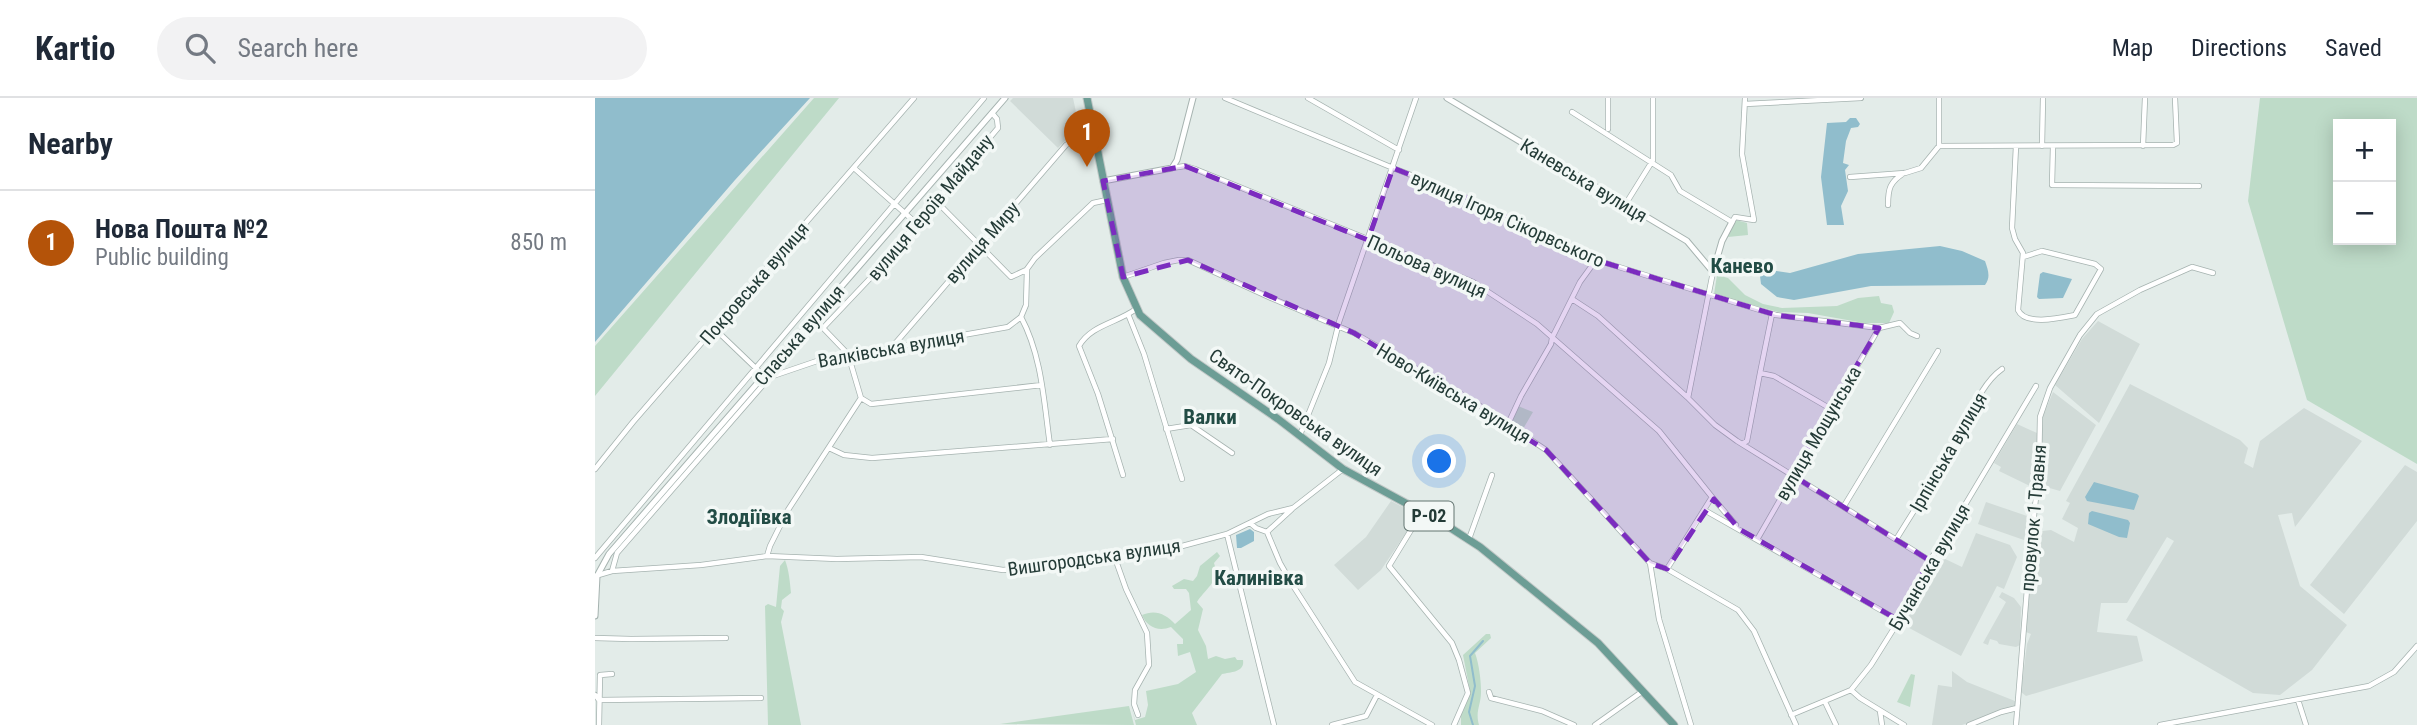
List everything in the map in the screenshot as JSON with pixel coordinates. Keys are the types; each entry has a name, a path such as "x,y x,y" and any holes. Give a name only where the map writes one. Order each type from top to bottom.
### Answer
{"main road":[{"name":"Свято-Покровська вулиця","path":"1087,98 1123,277 1136,309 1149,325 1191,359 1300,435 1343,469 1469,539 1583,629 1674,725"}],"street":[{"name":"Покровська вулиця","path":"595,469 914,98"},
{"name":"Спаська вулиця","path":"595,558 984,98"},
{"name":"Спаська вулиця","path":"596,576 609,554 633,531 709,444 1005,98"},
{"path":"1173,168 1193,98"},
{"name":"вулиця Ігоря Сікорвського","path":"1226,98 1457,193 1596,260 1772,314 1879,328 1900,324 1917,336"},
{"path":"1308,98 1399,150"},
{"path":"1300,435 1329,363 1338,325 1416,98"},
{"name":"Каневська вулиця","path":"1447,98 1687,241 1713,272"},
{"path":"1608,98 1608,129"},
{"path":"1625,205 1651,163 1653,98"},
{"path":"1688,398 1694,357 1722,242 1735,218 1753,220 1742,154 1745,101 1861,98"},
{"path":"1850,177 1905,173 1921,168 1938,146 1939,98"},
{"path":"2042,146 2043,98"},
{"path":"2143,146 2145,98"},
{"path":"1938,146 2173,145 2177,141 2175,98"},
{"path":"1572,112 1671,175 1679,191 1732,222"},
{"name":"вулиця Героїв Майдану","path":"801,337 815,326 823,328 877,271 997,128 997,119 992,113"},
{"name":"вулиця Миру","path":"892,346 1066,145 1074,140"},
{"path":"2016,146 2012,228 2023,255 2018,310 2024,318 2075,315 2101,269 2095,264 2042,251 2023,255"},
{"path":"2053,146 2052,185 2199,186"},
{"name":"Польова вулиця","path":"1103,181 1185,166 1473,282 1537,324 1659,431 1739,529"},
{"path":"854,168 916,223"},
{"path":"1888,205 1888,190 1892,181 1905,173"},
{"path":"935,200 1011,277 1027,269 1087,208 1098,201 1107,200"},
{"name":"Ново-Київська вулиця","path":"1123,277 1172,261 1188,260 1338,325 1468,398 1508,424 1546,450 1650,563 1667,569 1730,603 1747,620 1795,725"},
{"path":"1508,424 1551,344 1580,282 1596,260"},
{"name":"провулок 1 Травня","path":"2015,725 2039,470 2041,417 2050,388 2089,323 2108,307 2192,267 2213,273"},
{"path":"1027,269 1026,306 1021,317 1042,384 1051,445"},
{"path":"1572,299 1598,316 1715,425 1929,560"},
{"path":"1122,475 1098,394 1079,346 1082,340 1098,328 1136,309"},
{"path":"1128,314 1145,354 1182,479"},
{"path":"1742,444 1747,440 1772,314"},
{"name":"Валківська вулиця","path":"767,376 848,354 1008,327 1021,317"},
{"path":"823,328 848,354 861,398 871,404 1042,384"},
{"name":"вулиця Мощунська","path":"1758,538 1879,328"},
{"path":"715,329 767,376"},
{"path":"1844,506 1938,351"},
{"name":"Ірпінська вулиця","path":"1897,538 1955,445 1967,419 1994,375 2002,369"},
{"path":"1760,373 1774,376 1831,409"},
{"name":"Бучанська вулиця","path":"1791,715 1851,690 1871,665 1913,598 1929,560 1947,535 2036,386"},
{"path":"767,556 769,546 788,510 861,398"},
{"path":"1166,429 1191,425 1232,453"},
{"path":"829,448 845,455 872,458 1113,439"},
{"name":"Вишгородська вулиця","path":"1267,532 1343,469"},
{"path":"1469,539 1492,475"},
{"path":"1667,569 1681,542 1706,511 1712,498"},
{"name":"Вишгородська вулиця","path":"596,576 612,571 712,564 767,556 837,559 921,557 1003,570 1171,549 1227,534 1268,514 1293,508"},
{"path":"1706,511 1758,538 1900,621"},
{"path":"1422,512 1389,566 1452,643 1468,693 1454,725"},
{"path":"1249,523 1267,532 1280,563 1355,682 1432,725"},
{"path":"612,571 617,553 633,531"},
{"path":"1227,534 1274,725"},
{"path":"1115,558 1147,633 1149,665 1135,690 1134,704 1138,715"},
{"path":"1650,563 1659,618 1691,725"},
{"path":"595,616 596,576"},
{"path":"595,638 726,638"},
{"path":"2160,725 2354,690 2381,681 2394,672 2417,646"},
{"path":"599,725 597,697 600,675 613,674"},
{"path":"1851,690 1904,725"},
{"path":"1595,725 1643,691"},
{"path":"1489,692 1491,698 1542,711 1574,725"},
{"path":"1332,725 1366,716 1377,695"},
{"path":"597,697 761,698"},
{"path":"2298,700 2306,725"},
{"path":"1825,702 1836,725"},
{"path":"1969,725 2017,708"},
{"path":"1880,710 1882,725"}],"highlighted area":[{"path":"1185,166 1368,240 1393,168 1457,193 1596,260 1776,315 1879,328 1792,475 1929,560 1900,621 1739,529 1714,499 1667,569 1650,563 1546,450 1354,333 1188,260 1123,277 1103,181"}],"shaded area":[{"path":"1013,98 1073,98 1079,126 1058,148 1010,101"},
{"path":"2098,321 2140,344 2099,423 2055,385 2082,339"},
{"path":"2130,384 2240,440 2248,448 2244,463 2253,468 2260,441 2304,408 2362,441 2295,527 2292,513 2278,515 2300,586 2347,625 2312,670 2280,695 2253,693 2126,620 2174,541 2167,537 2127,603 2101,603 2097,632 2137,636 2143,661 2026,696 2021,692 2027,644 2031,634 2026,632 2034,532 2051,530 2074,542 2078,528 2062,519 2070,503 2066,501"},
{"path":"2053,392 2096,425 2060,491 2039,485 2043,416"},
{"path":"2017,424 2037,433 2037,468 2032,487 1999,471 2001,467 1994,463"},
{"path":"2405,465 2417,472 2417,521 2344,614 2310,585"},
{"path":"1391,501 1418,515 1381,570 1358,590 1334,565 1366,537"},
{"path":"1986,502 2030,517 2024,540 1978,524"},
{"path":"1976,533 2010,545 2017,557 2004,589 1997,586 1961,656 1900,623 1941,557 1962,567"},
{"path":"2002,592 2014,598 2021,607 2020,645 2016,647 1999,644 1990,639 1988,645 1983,643 2006,602 1999,597"},
{"path":"1952,671 1967,682 2015,701 2015,707 1962,725 1932,725 1938,685 1952,687"}],"green space":[{"path":"814,98 839,98 595,396 595,346"},
{"path":"2260,98 2417,98 2417,464 2307,400 2248,201"},
{"path":"1736,220 1747,223 1748,235 1728,237"},
{"path":"1717,275 1728,278 1745,295 1763,304 1782,308 1837,306 1858,298 1879,296 1881,303 1892,305 1894,312 1889,323 1864,323 1808,313 1778,312 1714,294"},
{"path":"1518,406 1533,412 1523,429 1510,423"},
{"path":"1217,552 1220,556 1214,563 1214,580 1197,602 1203,609 1198,630 1206,646 1208,659 1216,656 1225,659 1235,657 1237,660 1243,660 1242,667 1237,671 1222,674 1192,713 1197,725 1136,725 1131,706 1135,720 1145,717 1148,705 1146,691 1178,684 1196,672 1190,652 1178,656 1177,644 1183,644 1183,639 1171,627 1157,629 1150,625 1142,615 1151,612 1160,614 1175,624 1191,610 1186,589 1174,589 1172,586 1184,579 1193,581 1200,566"},
{"path":"785,560 791,593 782,600 781,608 784,611 781,622 801,725 768,725 765,606 768,604 776,607 780,566"},
{"path":"1486,634 1490,634 1491,638 1475,653 1481,687 1479,725 1461,725 1461,715 1470,691 1463,655"},
{"path":"1911,674 1915,675 1910,707 1897,702"},
{"path":"1129,706 1134,725 1000,724"}],"water":[{"path":"595,98 810,98 595,342"},
{"path":"1850,118 1856,118 1860,124 1851,128 1846,141 1843,163 1849,165 1845,170 1848,191 1841,206 1844,225 1827,225 1821,177 1827,123 1846,122"},
{"path":"1940,246 1962,251 1985,261 1988,276 1985,285 1871,286 1794,300 1777,297 1761,284 1760,276 1769,270 1790,273 1858,254"},
{"path":"2043,272 2072,279 2063,298 2037,297 2040,274"},
{"path":"2094,482 2137,494 2139,496 2134,510 2087,501 2085,497"},
{"path":"2092,511 2128,520 2130,523 2127,538 2088,524 2089,513"},
{"path":"1250,529 1254,532 1254,541 1237,548 1236,535"}],"waterway":[{"path":"1473,725 1469,712 1475,686 1470,656 1483,641"}],"place":[{"name":"Нова Пошта №2","path":"1087,167"}],"district":[{"name":"Канево","path":"1742,266"},
{"name":"Валки","path":"1210,417"},
{"name":"Злодіївка","path":"749,517"},
{"name":"Калинівка","path":"1259,578"}]}
